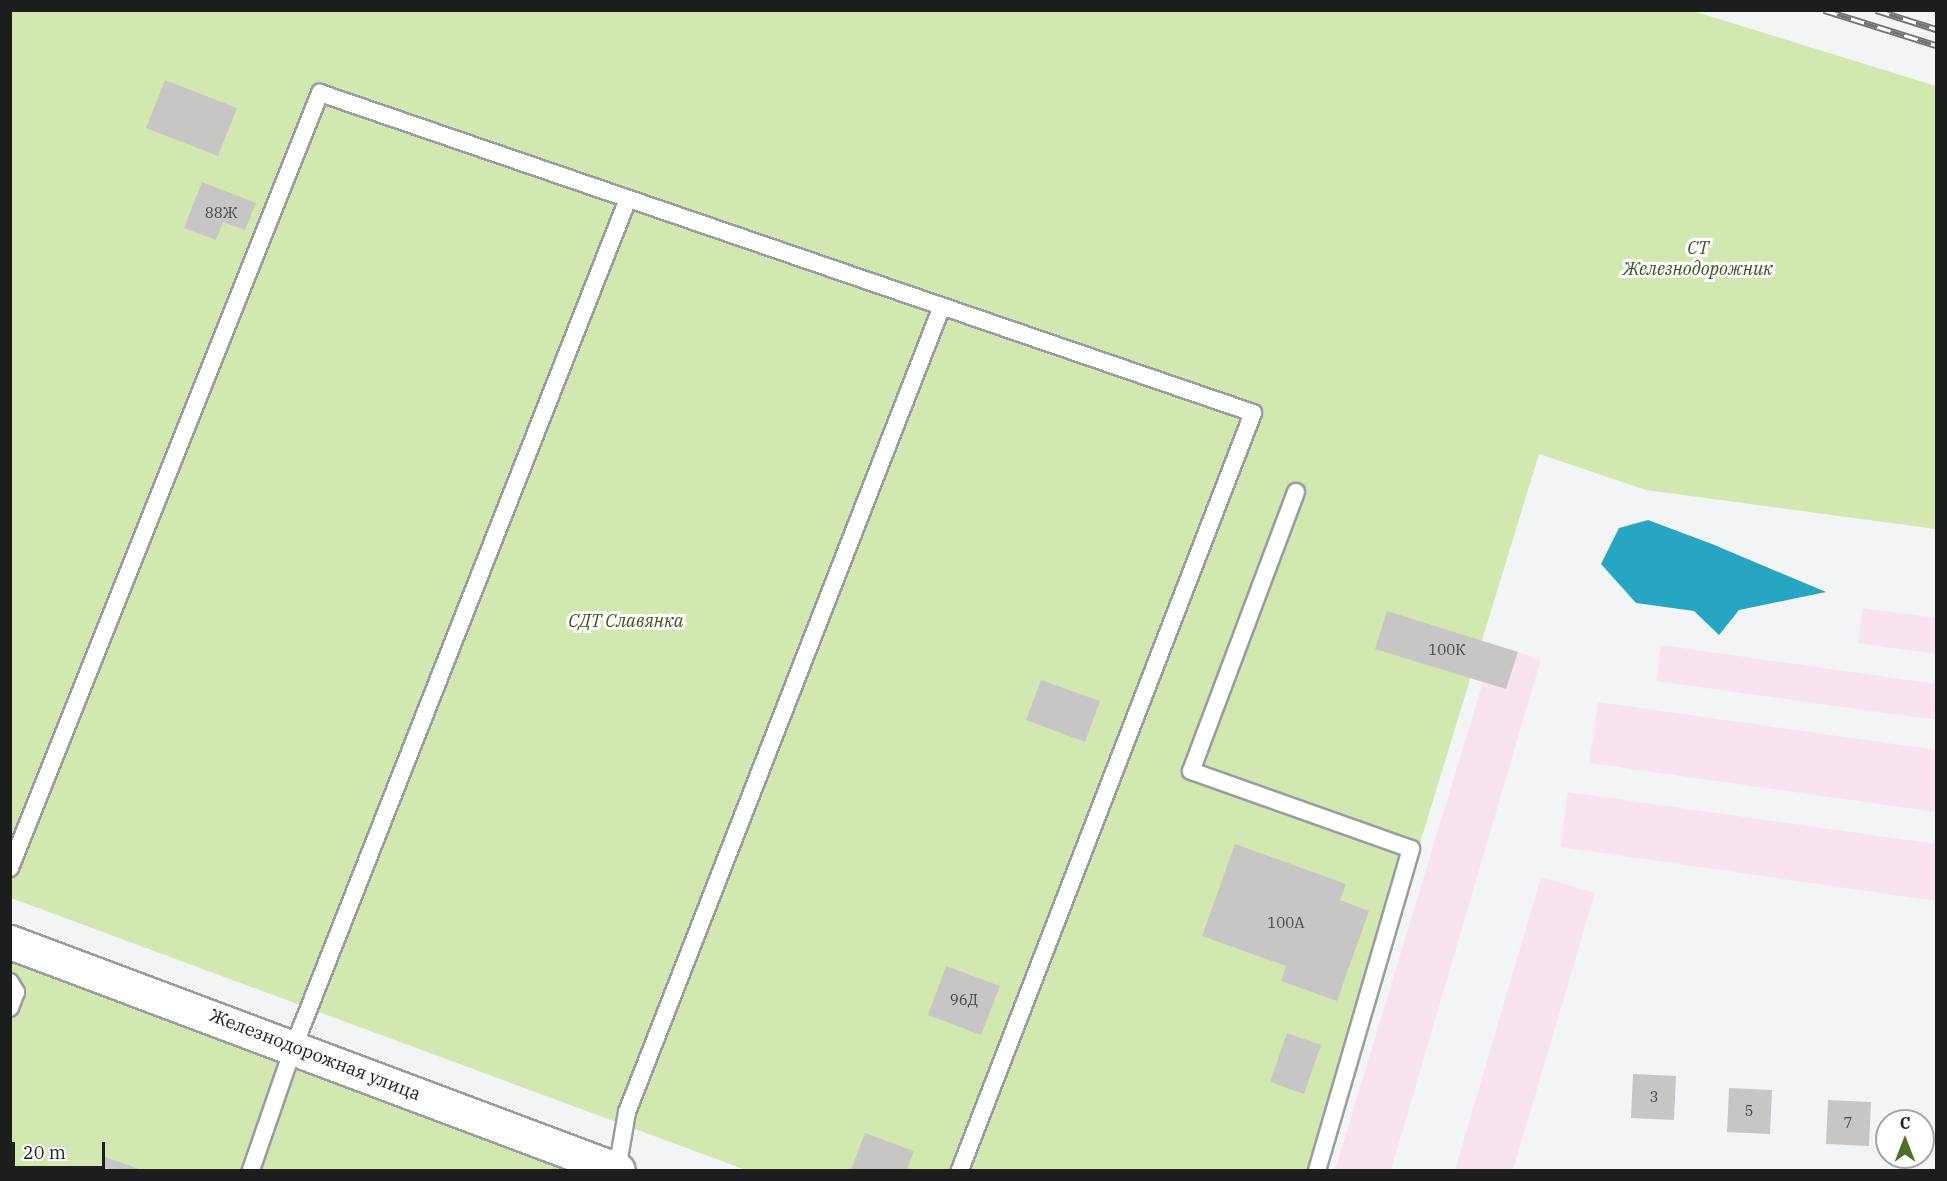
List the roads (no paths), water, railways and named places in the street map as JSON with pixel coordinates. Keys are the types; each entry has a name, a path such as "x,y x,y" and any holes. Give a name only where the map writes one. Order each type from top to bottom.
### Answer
{"street":[{"name":"Железнодорожная улица","path":"10,942 294,1046 617,1170"}],"lane":[{"path":"10,868 320,93 1253,413 960,1170"},
{"path":"250,1170 294,1046 628,199"},
{"path":"617,1170 627,1112 942,306"},
{"path":"1296,492 1191,771 1412,849 1317,1170"},
{"path":"10,982 16,992 10,1008"}],"water":[{"path":"1648,520 1826,592 1739,610 1719,635 1694,611 1636,603 1601,564 1619,528"}],"railway":[{"path":"1824,10 1936,45"},
{"path":"1876,10 1936,29"}],"park label":[{"name":"СТ Железнодорожник","path":"1698,259"},
{"name":"СДТ Славянка","path":"626,621"}]}
